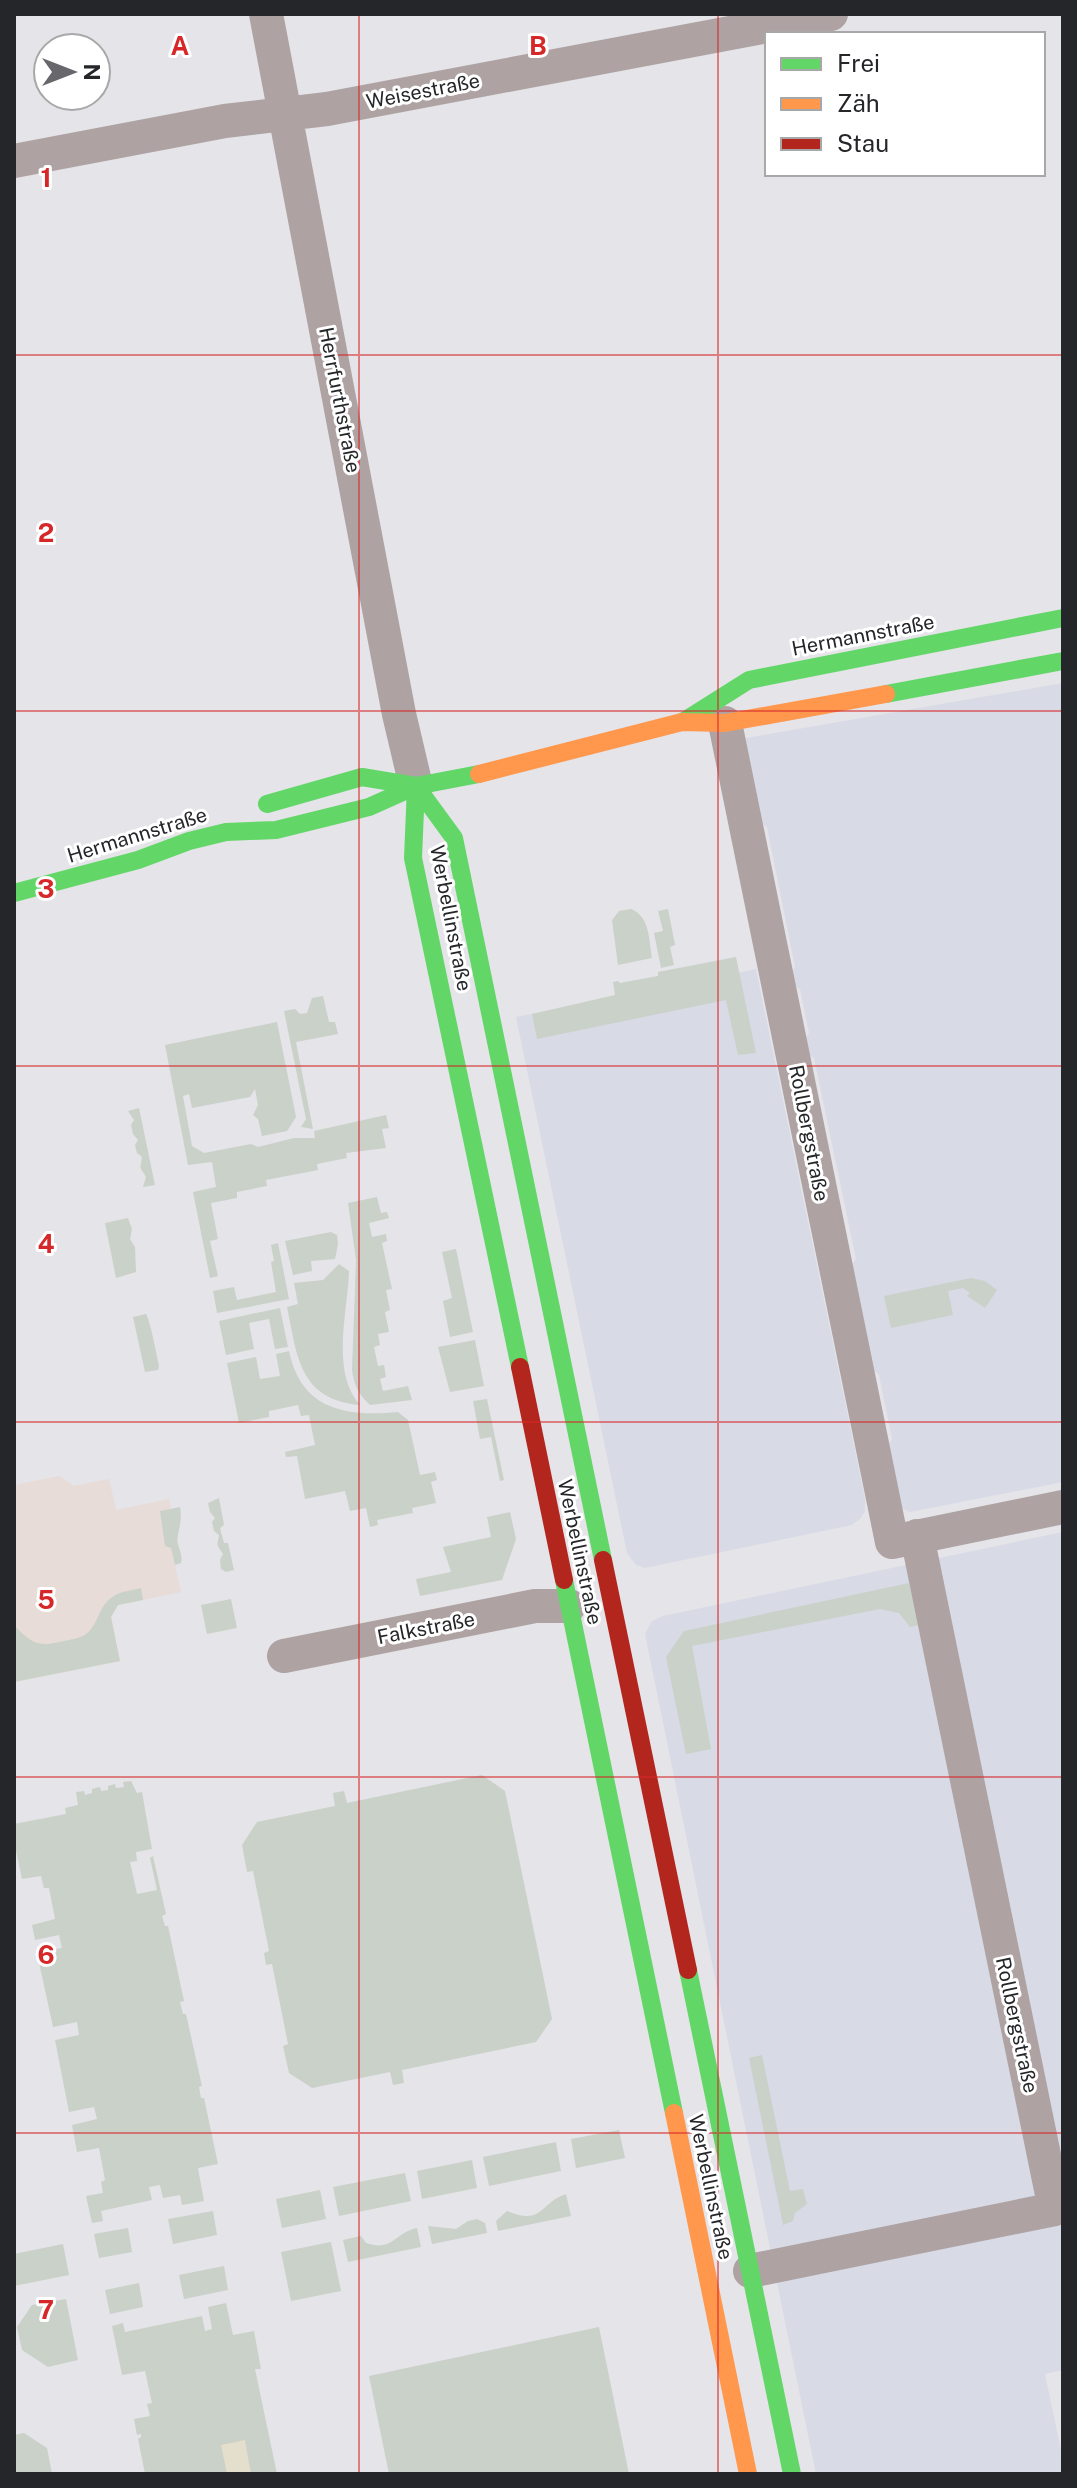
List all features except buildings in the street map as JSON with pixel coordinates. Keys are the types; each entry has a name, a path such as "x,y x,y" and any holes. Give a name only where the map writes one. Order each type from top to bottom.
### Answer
{"street":[{"name":"Herrfurthstraße","path":"266,14 399,714 416,786"},
{"name":"Weisestraße","path":"14,161 225,121 327,109 831,14"},
{"name":"Hermannstraße","path":"682,722 749,680 1063,618"},
{"name":"Hermannstraße","path":"14,893 147,858 189,841 226,832 276,830 369,807 416,786 473,776 682,722 725,723 1063,661"},
{"name":"Rollbergstraße","path":"725,723 1055,2209 732,2269"},
{"name":"Hermannstraße","path":"226,832 269,803 362,777 416,786"},
{"name":"Werbellinstraße","path":"416,786 413,858 465,994 682,2046 732,2269 748,2474"},
{"name":"Werbellinstraße","path":"416,786 454,838 465,994 590,1605 732,2269 792,2474"},
{"path":"904,1539 1063,1507"},
{"name":"Falkstraße","path":"284,1656 535,1606 590,1605"}],"shaded area":[{"path":"1063,683 1063,1482 910,1512 901,1508 884,1454 892,1439 879,1375 865,1363 846,1273 856,1259 814,1058 800,1046 809,1033 800,989 786,977 795,967 767,827 753,818 742,765 746,738"},
{"path":"631,909 645,923 652,958 618,965 612,920 619,911"},
{"path":"668,909 675,945 670,947 674,965 661,968 654,933 663,931 658,911"},
{"path":"736,957 756,1053 738,1055 726,1000 537,1039 532,1014 615,995 613,982 658,976 658,972"},
{"path":"756,969 865,1511 852,1525 645,1568 636,1565 627,1553 516,1017"},
{"path":"323,996 329,1022 335,1022 338,1034 296,1042 313,1129 301,1127 306,1119 284,1011 295,1009 300,1014 307,1013 312,998"},
{"path":"277,1022 296,1117 287,1131 262,1136 258,1119 253,1115 258,1105 255,1089 250,1097 192,1108 189,1094 183,1096 192,1146 204,1153 251,1144 258,1147 294,1138 315,1138 314,1131 386,1115 389,1128 382,1129 386,1148 346,1153 347,1158 317,1164 318,1170 266,1180 267,1186 237,1192 237,1198 211,1203 218,1239 210,1241 218,1276 210,1278 193,1192 216,1187 212,1162 188,1165 165,1045"},
{"path":"139,1108 155,1185 143,1187 146,1177 141,1168 142,1157 135,1145 138,1140 131,1125 134,1120 128,1111"},
{"path":"377,1197 381,1213 387,1212 389,1218 369,1223 372,1237 386,1234 387,1241 382,1243 392,1289 386,1290 390,1310 385,1312 389,1332 378,1334 380,1345 374,1347 378,1366 384,1365 386,1377 380,1379 383,1391 408,1386 412,1400 370,1405 357,1389 352,1370 356,1260 348,1203"},
{"path":"128,1218 132,1229 130,1239 135,1247 136,1272 116,1278 105,1223"},
{"path":"331,1232 337,1235 335,1259 311,1261 312,1271 293,1275 285,1241"},
{"path":"278,1243 289,1299 217,1313 213,1291 234,1287 237,1300 276,1292 271,1245"},
{"path":"456,1249 473,1332 450,1337 443,1301 452,1298 442,1252"},
{"path":"339,1264 349,1271 343,1341 345,1375 360,1405 324,1394 304,1372 287,1307 298,1304 294,1283 323,1280"},
{"path":"971,1278 985,1281 997,1290 985,1308 967,1296 970,1293 963,1288 948,1291 953,1315 891,1328 884,1296"},
{"path":"280,1308 288,1347 275,1349 269,1319 249,1323 254,1349 226,1355 219,1321"},
{"path":"146,1314 159,1366 158,1370 145,1372 133,1317"},
{"path":"475,1340 484,1386 450,1392 438,1347"},
{"path":"289,1351 304,1386 328,1406 361,1413 398,1412 408,1420 420,1475 435,1472 437,1480 431,1482 436,1503 412,1508 413,1513 377,1520 378,1525 370,1527 366,1508 350,1511 345,1491 305,1499 297,1456 286,1457 285,1452 315,1445 309,1415 301,1416 298,1405 269,1411 269,1417 239,1423 227,1363 256,1357 260,1379 280,1376 276,1354"},
{"path":"487,1399 504,1480 500,1481 491,1437 480,1439 473,1401"},
{"path":"60,1476 73,1486 109,1479 116,1510 169,1499 177,1540 171,1548 181,1592 118,1605 111,1617 120,1661 14,1682 14,1485"},
{"path":"219,1498 224,1525 220,1528 224,1543 228,1543 234,1570 226,1572 221,1569 223,1554 212,1522 215,1518 208,1503"},
{"path":"180,1507 177,1539 182,1559 175,1565 171,1548 165,1546 160,1511"},
{"path":"510,1512 516,1539 502,1580 420,1596 416,1579 451,1572 443,1547 491,1537 487,1517"},
{"path":"1063,1532 1063,2370 1045,2374 1063,2460 1063,2474 816,2474 645,1634 652,1621 663,1616"},
{"path":"909,1583 919,1625 910,1627 899,1613 880,1609 692,1646 711,1749 686,1754 666,1657 684,1631"},
{"path":"141,1588 143,1600 118,1605 111,1617 120,1661 14,1682 14,1625 39,1643 78,1638 91,1629 111,1598"},
{"path":"231,1599 237,1628 207,1634 201,1605"},
{"path":"482,1775 505,1791 552,2019 536,2042 402,2070 404,2083 393,2085 390,2072 312,2088 289,2073 283,2046 288,2044 272,1964 266,1965 264,1953 269,1951 253,1871 247,1872 242,1845 257,1822 335,1806 333,1793 344,1791 347,1803"},
{"path":"131,1781 137,1793 142,1792 152,1849 136,1852 137,1861 130,1862 137,1894 157,1890 150,1858 153,1856 166,1914 162,1916 165,1926 168,1926 184,2001 180,2002 183,2014 186,2014 202,2086 199,2087 201,2098 204,2098 218,2164 198,2168 204,2201 182,2205 180,2195 163,2198 160,2185 149,2187 152,2200 101,2211 103,2221 92,2223 86,2196 103,2193 101,2182 105,2180 99,2148 77,2152 72,2125 97,2119 94,2107 69,2112 55,2040 79,2035 77,2022 53,2027 37,1953 62,1948 59,1935 35,1940 32,1925 55,1919 49,1888 44,1888 41,1876 22,1879 14,1841 14,1824 66,1814 65,1808 78,1805 76,1792 84,1791 85,1795 100,1787 101,1791 115,1784 116,1788 124,1787 123,1782"},
{"path":"762,2055 790,2191 803,2189 807,2204 795,2213 793,2221 783,2225 749,2058"},
{"path":"619,2130 625,2158 576,2168 571,2139"},
{"path":"556,2142 561,2171 489,2186 483,2157"},
{"path":"472,2160 477,2188 422,2199 417,2171"},
{"path":"405,2173 411,2201 339,2216 333,2187"},
{"path":"320,2190 326,2219 282,2228 276,2199"},
{"path":"566,2194 571,2216 498,2231 496,2221 507,2211 535,2215"},
{"path":"213,2211 217,2235 173,2244 168,2219"},
{"path":"477,2219 485,2223 487,2233 432,2244 428,2226 456,2229"},
{"path":"128,2228 132,2252 99,2258 94,2234"},
{"path":"417,2228 421,2247 348,2262 343,2240 361,2236 366,2243 382,2245"},
{"path":"331,2242 341,2291 291,2301 281,2252"},
{"path":"63,2244 69,2275 14,2286 14,2254"},
{"path":"224,2266 228,2290 184,2299 179,2275"},
{"path":"139,2283 143,2307 110,2314 105,2290"},
{"path":"66,2299 78,2360 48,2367 22,2350 17,2327 32,2305"},
{"path":"226,2303 233,2335 254,2331 261,2369 255,2369 277,2474 145,2474 138,2439 141,2434 137,2435 134,2419 150,2416 147,2404 152,2403 145,2371 122,2375 112,2326 123,2323 125,2332 202,2316 205,2331 212,2329 208,2307"},
{"path":"599,2327 629,2474 389,2474 369,2376"},
{"path":"24,2433 47,2448 52,2474 14,2474 14,2435"}],"sand":[{"path":"245,2440 251,2474 227,2474 221,2445"}],"traffic: fast":[{"path":"684,721 749,680 1063,618"},
{"path":"886,694 1063,661"},
{"path":"14,893 138,860 189,841 226,832 276,830 369,807 416,786 479,774"},
{"path":"267,804 362,777 416,786"},
{"path":"416,786 454,838 603,1560"},
{"path":"416,786 413,858 520,1367"},
{"path":"564,1580 674,2113"},
{"path":"688,1970 792,2474"}],"traffic: slow":[{"path":"479,774 682,722 725,723 886,694"},
{"path":"674,2113 748,2474"}],"traffic: jam":[{"path":"520,1367 564,1580"},
{"path":"603,1560 688,1970"}]}
